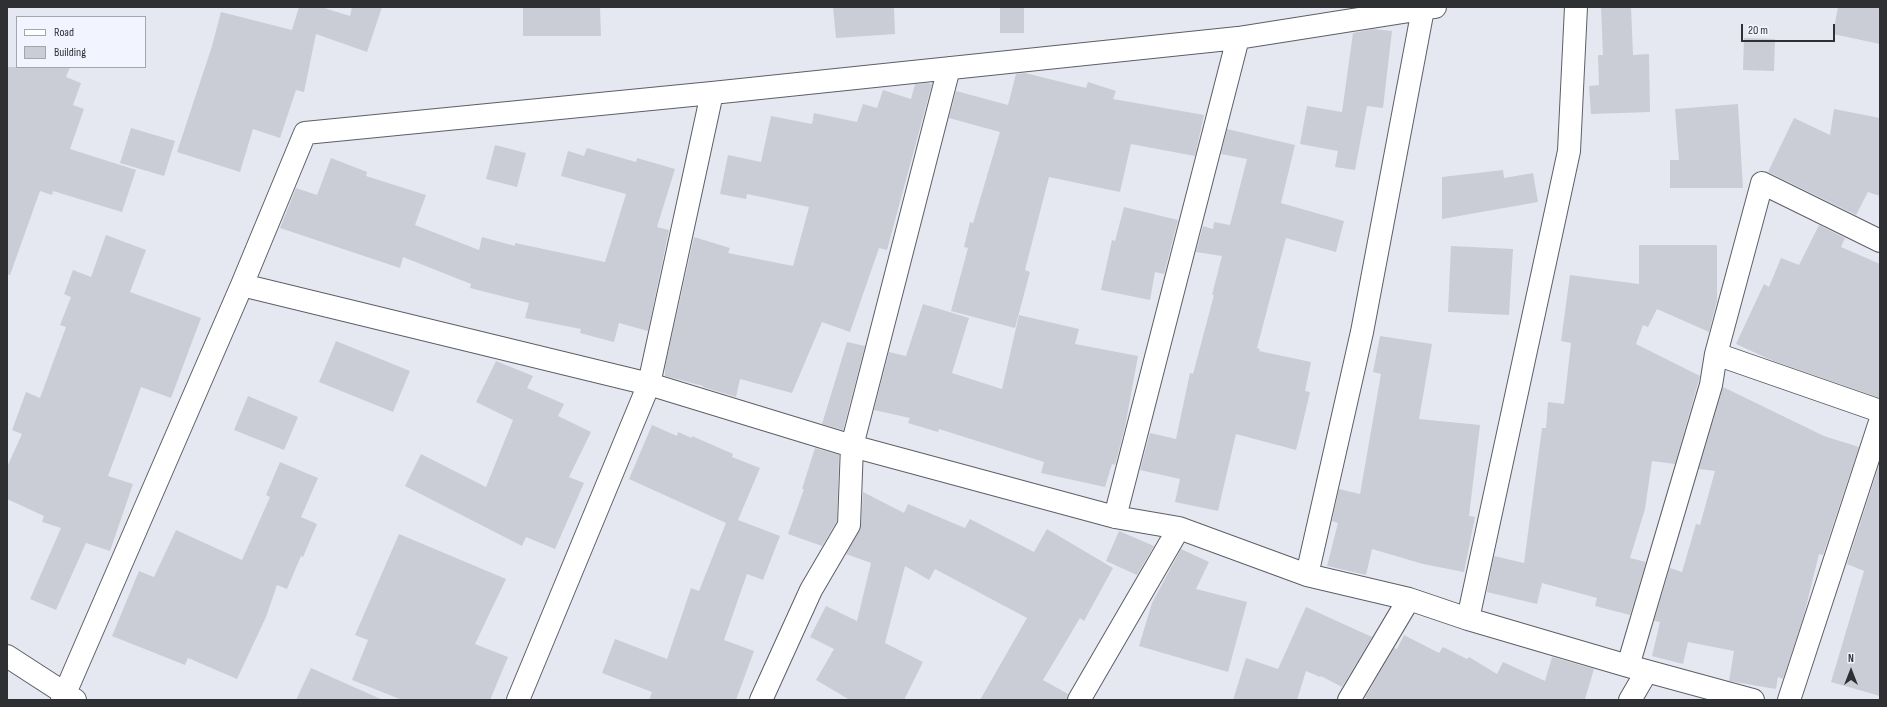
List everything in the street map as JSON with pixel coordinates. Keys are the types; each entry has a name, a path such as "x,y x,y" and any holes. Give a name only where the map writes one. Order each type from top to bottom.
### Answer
{"street":[{"path":"1468,618 1569,151 1576,7"},
{"path":"7,656 67,698 305,133 712,93 1238,38 1429,8 1362,332 1307,575"},
{"path":"1115,517 1238,38"},
{"path":"761,700 811,590 849,525 852,446 949,68"},
{"path":"518,700 650,384 712,93"},
{"path":"1630,700 1711,385 1716,354 1762,183 1880,241"},
{"path":"242,285 650,384 852,446 1115,517 1179,528 1307,575 1409,599 1638,669 1753,700"},
{"path":"1716,354 1880,411"},
{"path":"1789,700 1880,422"},
{"path":"1079,700 1179,528"},
{"path":"1349,700 1409,599"}],"building":[{"path":"299,7 321,7 350,16 352,7 382,7 367,52 316,34 304,92 296,90 280,138 253,129 240,172 177,152 212,46 221,12 292,30"},
{"path":"523,7 600,7 601,36 523,36"},
{"path":"833,7 894,7 895,34 836,38"},
{"path":"1000,7 1024,7 1024,33 1000,33"},
{"path":"1601,7 1631,7 1633,55 1649,54 1650,112 1591,114 1589,86 1599,85 1598,55 1603,55"},
{"path":"1838,7 1880,7 1880,44 1833,34"},
{"path":"1374,29 1392,31 1383,108 1367,106 1355,170 1335,167 1338,151 1300,144 1307,106 1342,112 1353,33"},
{"path":"1744,38 1775,39 1774,71 1743,70"},
{"path":"7,67 70,68 66,77 81,83 73,105 84,109 70,149 136,170 122,212 53,191 52,195 40,191 10,275 7,274"},
{"path":"1025,73 1086,88 1088,82 1116,91 1113,99 1204,115 1195,156 1131,144 1120,192 1049,177 1025,270 1030,272 1015,328 951,311 968,248 964,247 970,222 973,223 1000,132 949,118 956,91 1008,105 1016,74"},
{"path":"915,84 932,84 887,250 879,248 850,332 822,322 792,393 740,379 736,397 665,376 665,367 694,237 730,248 728,253 793,266 809,207 747,194 746,199 720,194 728,155 761,162 771,116 812,124 814,113 857,122 863,104 877,108 883,90 911,99"},
{"path":"1738,104 1743,188 1670,188 1670,160 1679,160 1675,109"},
{"path":"1834,109 1880,118 1880,196 1868,192 1856,215 1768,172 1794,118 1830,135"},
{"path":"131,128 175,141 164,176 120,163"},
{"path":"1227,129 1295,145 1281,203 1344,221 1336,252 1286,238 1257,348 1260,349 1259,351 1311,362 1305,391 1310,392 1296,450 1236,434 1218,511 1175,502 1180,479 1140,470 1150,433 1176,439 1190,373 1193,374 1214,295 1212,295 1222,256 1196,252 1203,226 1213,229 1214,222 1230,225 1247,159 1221,154"},
{"path":"495,145 526,153 517,187 486,179"},
{"path":"587,148 636,162 637,158 675,169 657,227 669,230 648,331 619,323 614,342 580,333 581,329 525,318 529,303 470,288 471,284 403,257 400,268 280,228 296,188 317,195 331,158 367,172 366,176 426,195 415,225 479,250 482,237 515,246 515,243 605,262 626,194 561,176 568,151 584,156"},
{"path":"1503,170 1504,178 1533,173 1538,202 1442,219 1442,177"},
{"path":"1124,207 1178,220 1164,274 1155,272 1150,300 1101,290 1112,240 1115,241"},
{"path":"1819,225 1845,238 1841,247 1880,264 1880,398 1771,360 1736,344 1764,284 1769,287 1781,258 1799,265"},
{"path":"106,235 146,250 130,292 201,318 171,398 141,387 108,476 133,484 110,551 86,543 56,610 30,599 61,528 42,522 44,516 7,499 7,467 22,434 12,430 26,392 40,398 66,327 60,325 71,297 64,294 73,270 91,277"},
{"path":"1639,245 1717,245 1717,301 1709,332 1657,309 1648,327 1643,325 1636,344 1700,376 1675,464 1652,461 1645,509 1630,558 1646,562 1630,615 1595,606 1597,598 1542,583 1537,604 1487,592 1494,556 1524,563 1542,428 1546,428 1548,402 1564,404 1571,343 1561,341 1570,275 1639,284"},
{"path":"1451,246 1513,249 1509,315 1448,312"},
{"path":"923,304 969,318 952,373 1002,389 1019,315 1079,329 1075,344 1138,356 1125,427 1115,465 1112,464 1105,487 1041,473 1044,462 939,429 938,432 908,423 910,418 874,410 889,352 906,356"},
{"path":"1380,336 1432,344 1419,419 1480,425 1469,516 1475,517 1464,572 1423,564 1372,549 1366,575 1327,566 1338,523 1332,521 1339,489 1360,494 1381,374 1373,372"},
{"path":"336,341 410,371 393,412 319,382"},
{"path":"847,342 865,346 843,430 822,424"},
{"path":"496,361 533,376 527,388 564,404 558,416 591,432 569,477 584,483 555,549 526,537 522,546 405,486 421,454 486,487 513,420 476,402"},
{"path":"1723,387 1824,436 1859,447 1823,555 1819,554 1804,615 1783,679 1778,677 1776,689 1729,681 1734,651 1688,642 1683,664 1652,656 1660,622 1654,621 1670,568 1682,572 1696,524 1700,525 1715,471 1699,469"},
{"path":"248,396 298,417 284,450 234,430"},
{"path":"652,425 677,436 678,432 692,438 692,436 733,454 732,457 760,468 738,520 780,536 763,580 747,574 724,640 754,651 736,700 649,700 652,692 602,673 615,639 667,659 691,588 699,591 726,523 629,479"},
{"path":"815,448 839,455 837,521 822,546 788,534 804,489 802,489"},
{"path":"280,462 318,478 301,517 317,524 287,589 277,585 266,617 237,679 188,658 185,665 112,636 139,571 154,577 176,530 242,560 270,497 266,495"},
{"path":"1880,462 1880,696 1831,682 1864,571 1847,564"},
{"path":"863,492 904,513 908,504 965,528 970,519 1034,552 1047,529 1113,568 1084,621 1080,618 1043,680 1068,694 1067,700 980,700 1027,618 935,569 929,580 905,566 885,643 923,662 904,700 850,700 816,680 834,649 810,637 826,606 857,621 871,563 846,554 861,526"},
{"path":"1119,531 1154,546 1137,575 1106,561"},
{"path":"399,534 506,579 475,644 508,657 490,700 402,700 352,680 368,640 355,635"},
{"path":"1181,549 1209,562 1196,589 1247,602 1228,672 1139,646 1152,603"},
{"path":"1306,607 1372,637 1342,687 1321,676 1320,677 1306,671 1297,700 1233,700 1246,658 1278,669"},
{"path":"1404,635 1439,653 1443,647 1467,659 1469,657 1497,674 1503,662 1545,681 1552,657 1594,669 1585,699 1588,700 1368,700 1365,698 1394,648 1397,649"},
{"path":"311,668 383,700 296,700"}]}
